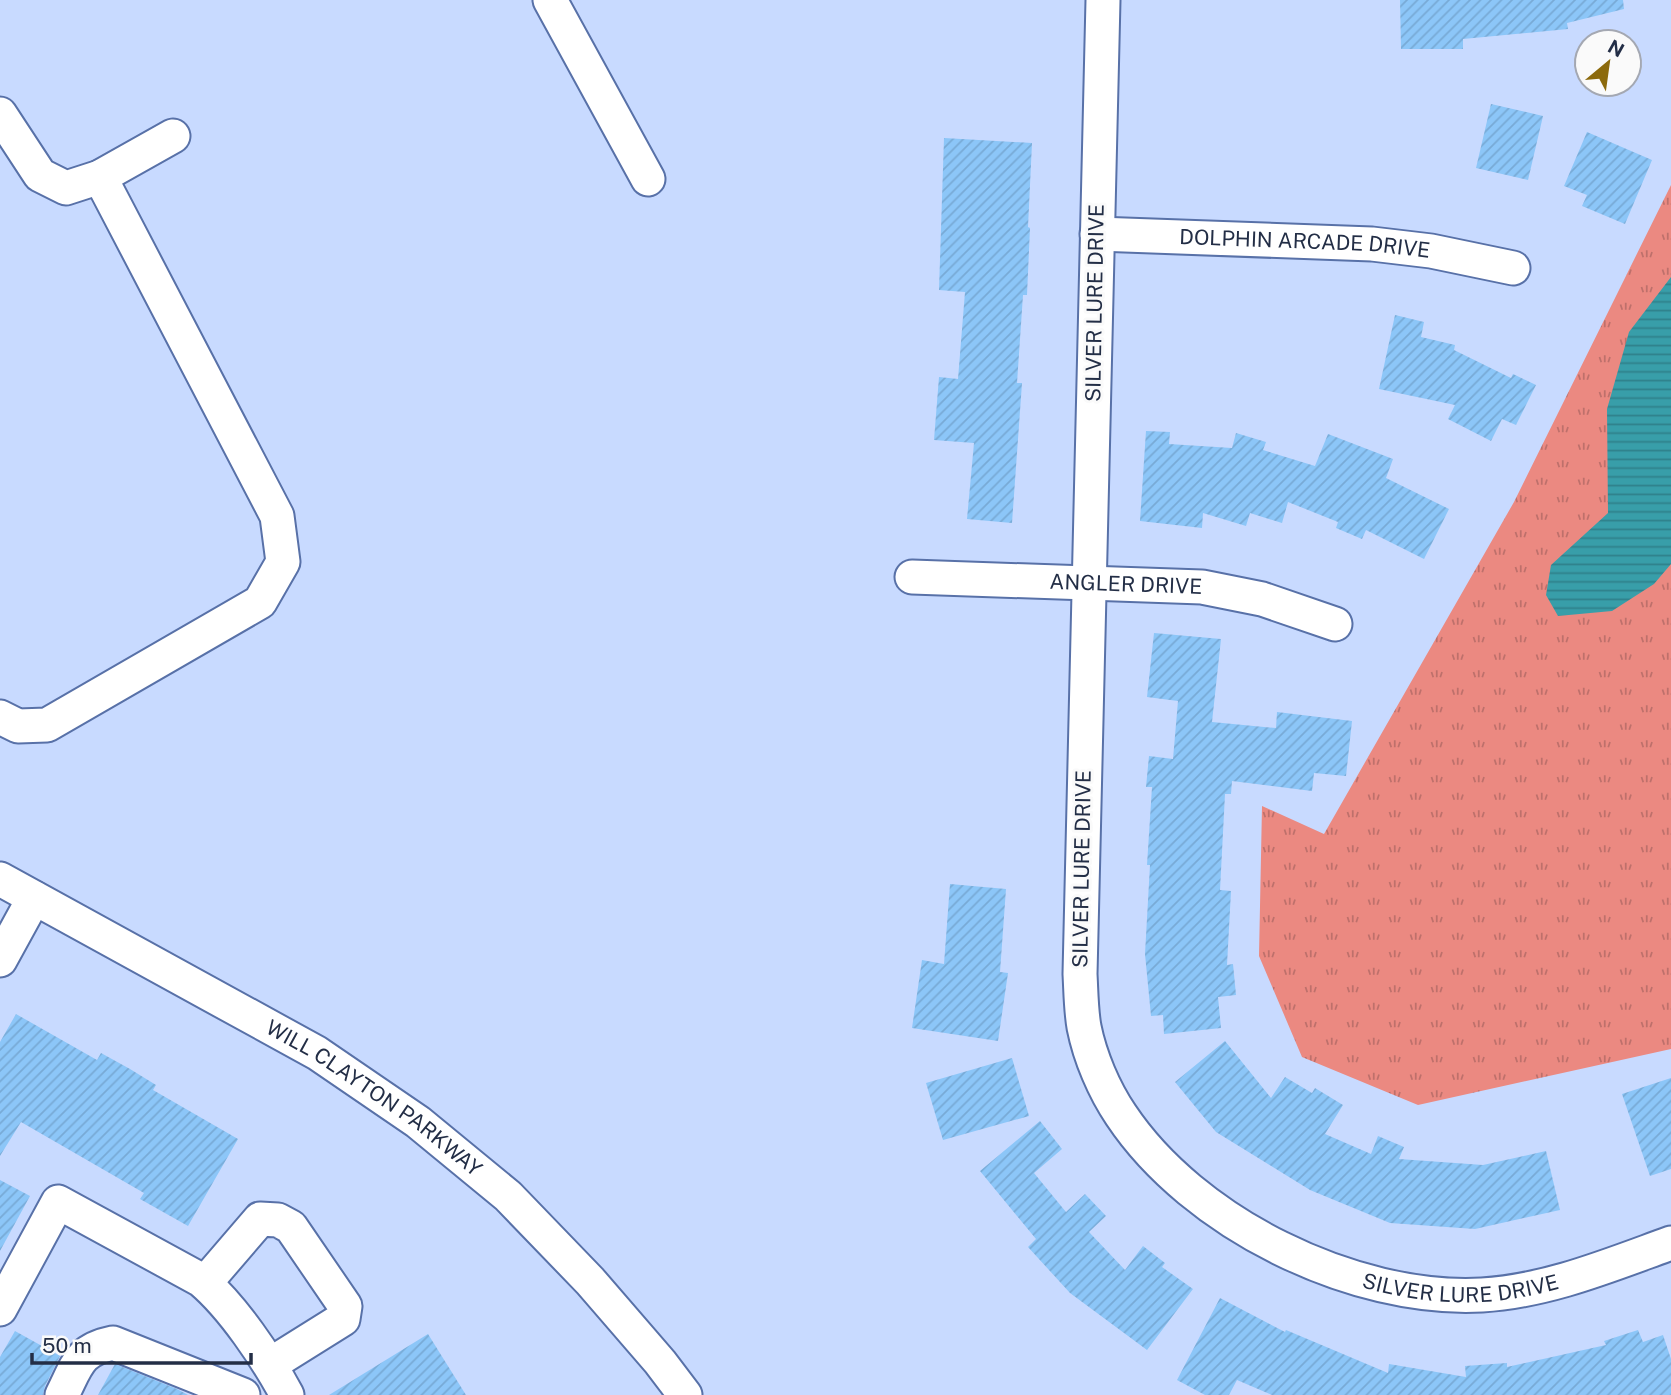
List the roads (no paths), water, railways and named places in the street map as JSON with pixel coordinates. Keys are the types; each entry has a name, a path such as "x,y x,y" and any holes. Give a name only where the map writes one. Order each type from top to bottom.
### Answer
{"street":[{"path":"550,0 648,179"},
{"name":"SILVER LURE DRIVE","path":"1103,0 1080,974 1084,1027 1104,1083 1119,1114 1145,1149 1180,1183 1259,1236 1345,1275 1388,1287 1434,1294 1481,1295 1528,1290 1671,1243"},
{"path":"0,114 40,175 66,188 100,177 173,136"},
{"path":"0,717 18,726 47,725 260,603 283,562 277,516 100,177"},
{"name":"DOLPHIN ARCADE DRIVE","path":"1097,234 1372,244 1431,251 1513,268"},
{"name":"ANGLER DRIVE","path":"912,577 1202,587 1262,599 1335,624"},
{"name":"WILL CLAYTON PARKWAY","path":"0,879 317,1053 418,1122 517,1205 590,1281 685,1395"},
{"path":"0,960 34,898"},
{"path":"0,1309 58,1202 205,1283 220,1297 271,1364 286,1395"},
{"path":"205,1283 260,1219 278,1220 291,1227 345,1306 344,1319 271,1364"},
{"path":"62,1395 83,1355 96,1347 113,1343 243,1395"}]}
